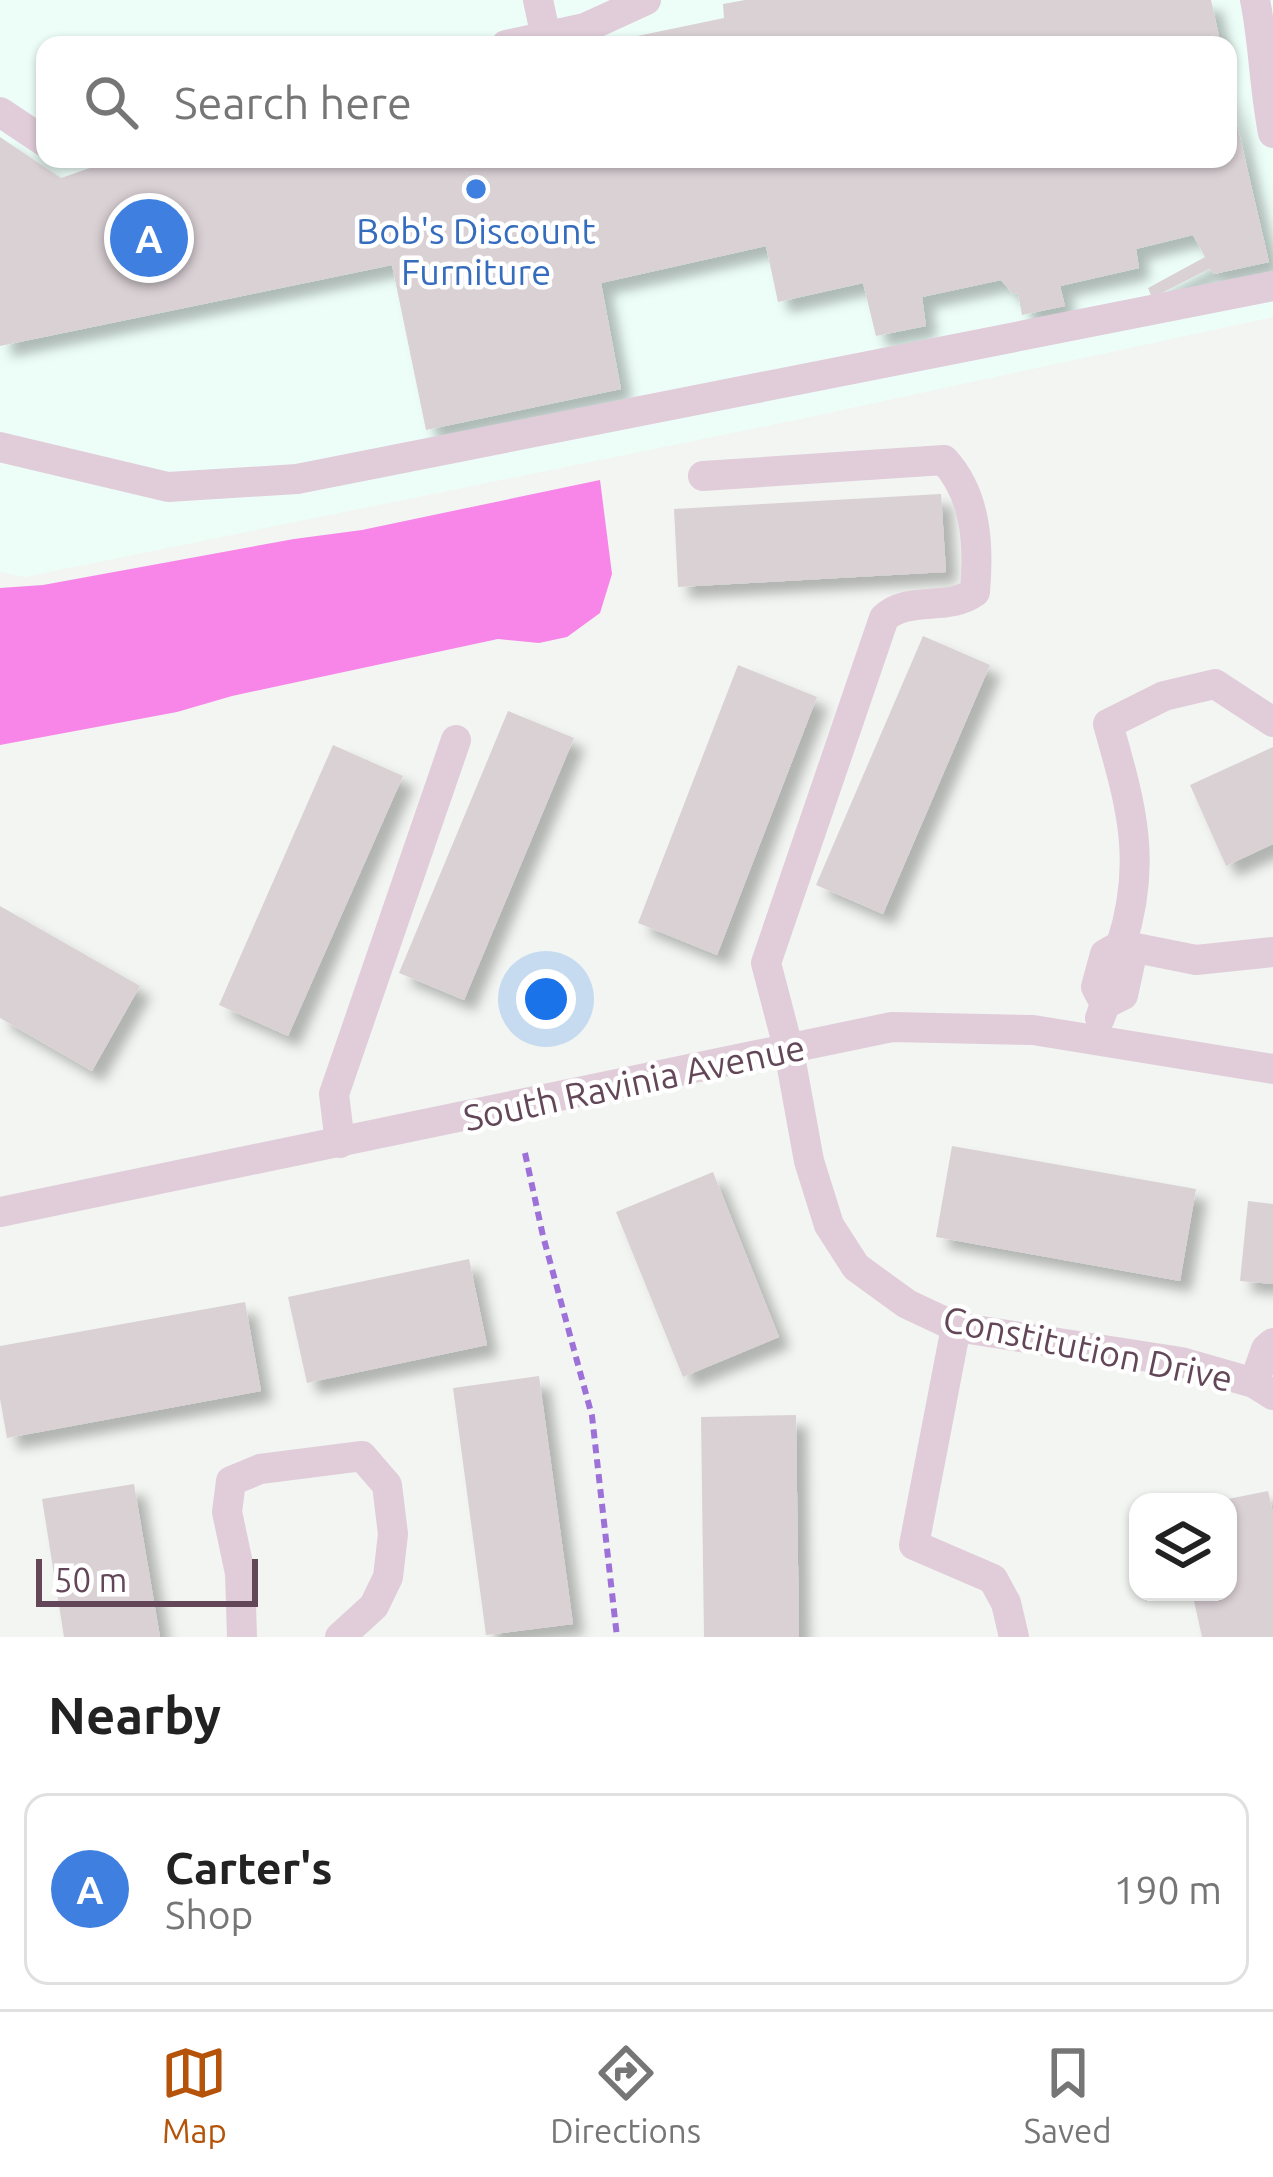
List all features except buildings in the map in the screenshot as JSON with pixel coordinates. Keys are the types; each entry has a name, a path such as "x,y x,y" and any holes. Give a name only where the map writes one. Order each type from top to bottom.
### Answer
{"street":[{"path":"538,0 546,36"},
{"path":"550,36 585,28 646,0"},
{"path":"1255,0 1263,41 1262,81 1273,133"},
{"path":"0,112 36,136"},
{"path":"0,447 167,487 297,479 1273,286"},
{"name":"Constitution Drive","path":"703,476 944,460 961,478 979,544 975,592 962,602 895,607 884,618 766,963 809,1161 829,1225 856,1267 907,1304 956,1327 1181,1363 1263,1389"},
{"path":"1121,945 1133,908 1138,862 1127,790 1108,724 1164,696 1215,684 1273,722"},
{"path":"340,1142 334,1094 456,740"},
{"path":"1094,1041 1105,1004 1096,987 1105,954 1121,945 1196,960 1273,952"},
{"name":"South Ravinia Avenue","path":"0,1212 892,1027 1034,1030 1273,1069"},
{"path":"956,1327 914,1545 993,1579 1006,1603 1014,1637"},
{"path":"1263,1389 1265,1349 1273,1343"},
{"path":"242,1637 240,1574 226,1512 231,1481 260,1469 362,1456 387,1485 393,1534 388,1577 374,1606 340,1637"}],"path":[{"path":"525,1153 592,1416 617,1637"}],"shaded area":[{"path":"0,0 1273,0 1273,317 25,577 0,572"},
{"path":"600,480 612,574 600,613 567,637 539,643 498,639 177,712 0,745 0,588 43,585 362,530"}],"place":[{"name":"Bob's Discount Furniture","path":"476,189"},
{"name":"Carter's","path":"149,238"}]}
